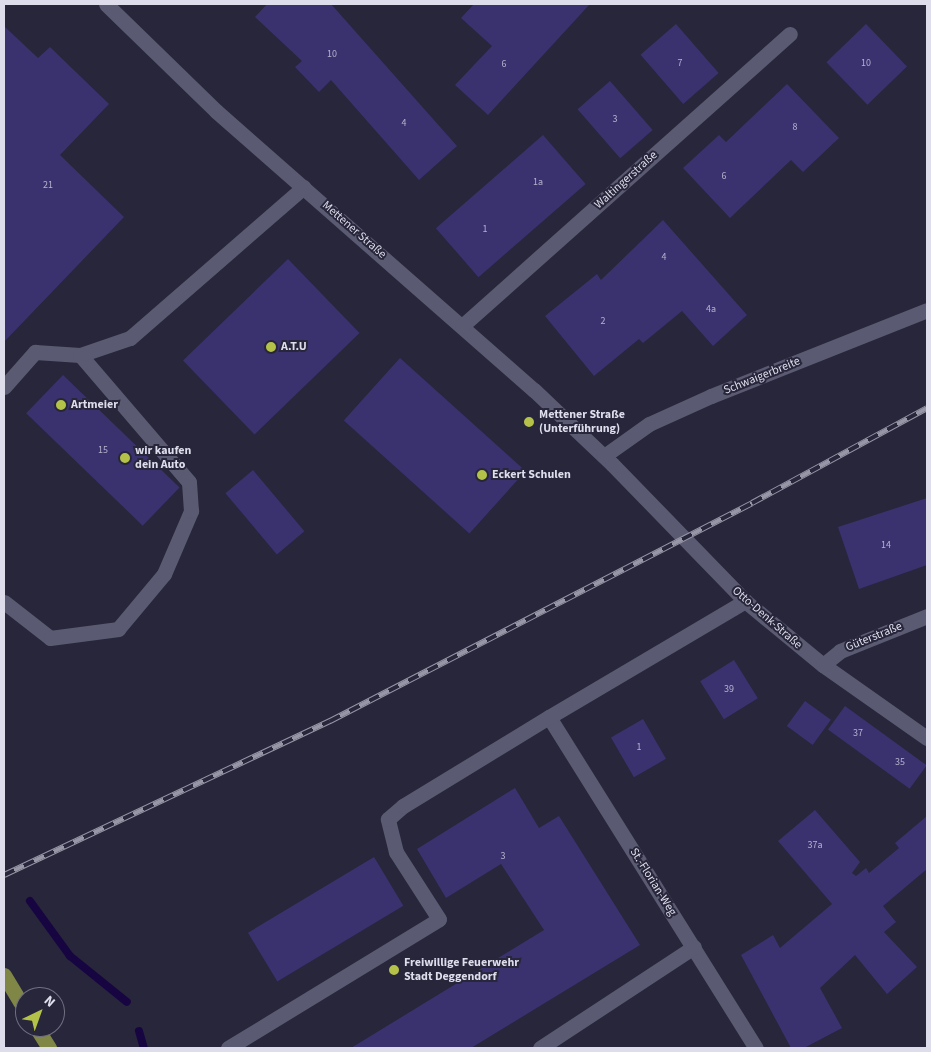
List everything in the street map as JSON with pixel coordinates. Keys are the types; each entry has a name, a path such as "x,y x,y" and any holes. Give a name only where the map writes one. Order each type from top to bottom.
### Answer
{"main road":[{"path":"4,975 15,993"},
{"path":"42,1037 49,1048"}],"street":[{"name":"Mettener Straße","path":"106,4 216,111 462,326 604,456"},
{"name":"Waltingerstraße","path":"462,326 790,34"},
{"path":"4,387 35,352 80,355 130,338 304,187"},
{"name":"Schwaigerbreite","path":"604,456 636,431 684,408 927,310"},
{"path":"4,602 50,638 118,629 164,574 191,511 189,482 80,355"},
{"name":"Otto-Denk-Straße","path":"604,456 744,601 823,665 927,738"},
{"path":"228,1048 439,919 396,852 388,819 403,806 744,601"},
{"name":"Güterstraße","path":"823,665 840,651 927,616"},
{"name":"St.-Florian-Weg","path":"549,717 756,1048"},
{"path":"540,1048 694,947"}],"building":[{"path":"267,4 331,4 457,146 419,180 331,80 319,92 295,67 302,61 255,17"},
{"path":"474,4 590,4 488,115 455,85 492,46 461,18"},
{"path":"676,24 719,73 683,104 641,55"},
{"path":"866,24 907,66 867,105 826,62"},
{"path":"4,26 38,58 50,47 109,104 60,155 124,217 4,342"},
{"path":"610,81 653,130 620,158 578,109"},
{"path":"787,84 839,138 803,172 791,160 730,218 683,168 719,135 726,142"},
{"path":"543,135 586,184 478,277 436,228"},
{"path":"663,220 747,315 713,346 682,311 643,343 639,339 594,376 545,316 597,274 601,280"},
{"name":"A.T.U","path":"288,259 360,333 255,435 183,360"},
{"path":"400,358 526,471 469,534 344,420"},
{"path":"63,375 180,488 143,526 26,413"},
{"path":"253,470 304,531 277,554 225,493"},
{"path":"927,498 927,565 859,589 838,527"},
{"path":"734,660 758,698 724,719 700,681"},
{"path":"805,701 831,720 813,745 787,726"},
{"path":"845,706 927,765 910,789 828,729"},
{"path":"643,719 666,759 634,777 611,738"},
{"path":"515,788 539,828 559,816 640,945 471,1048 351,1048 544,930 501,864 446,898 417,849"},
{"path":"815,810 860,862 852,873 856,876 866,868 869,873 899,848 895,843 927,816 927,869 883,906 896,922 884,932 917,967 887,994 855,955 820,988 842,1028 804,1048 791,1048 741,955 773,935 780,948 832,904 778,841"},
{"path":"374,857 403,906 277,982 248,933"}],"waterway":[{"path":"30,901 70,956 127,1002"},
{"path":"139,1031 144,1048"}],"railway":[{"path":"4,875 330,721 752,503 927,408"}],"place":[{"name":"A.T.U","path":"271,347"},
{"name":"Artmeier","path":"61,405"},
{"name":"Mettener Straße (Unterführung)","path":"529,422"},
{"name":"wir kaufen dein Auto","path":"125,458"},
{"name":"Eckert Schulen","path":"482,475"},
{"name":"Freiwillige Feuerwehr Stadt Deggendorf","path":"394,970"}]}
